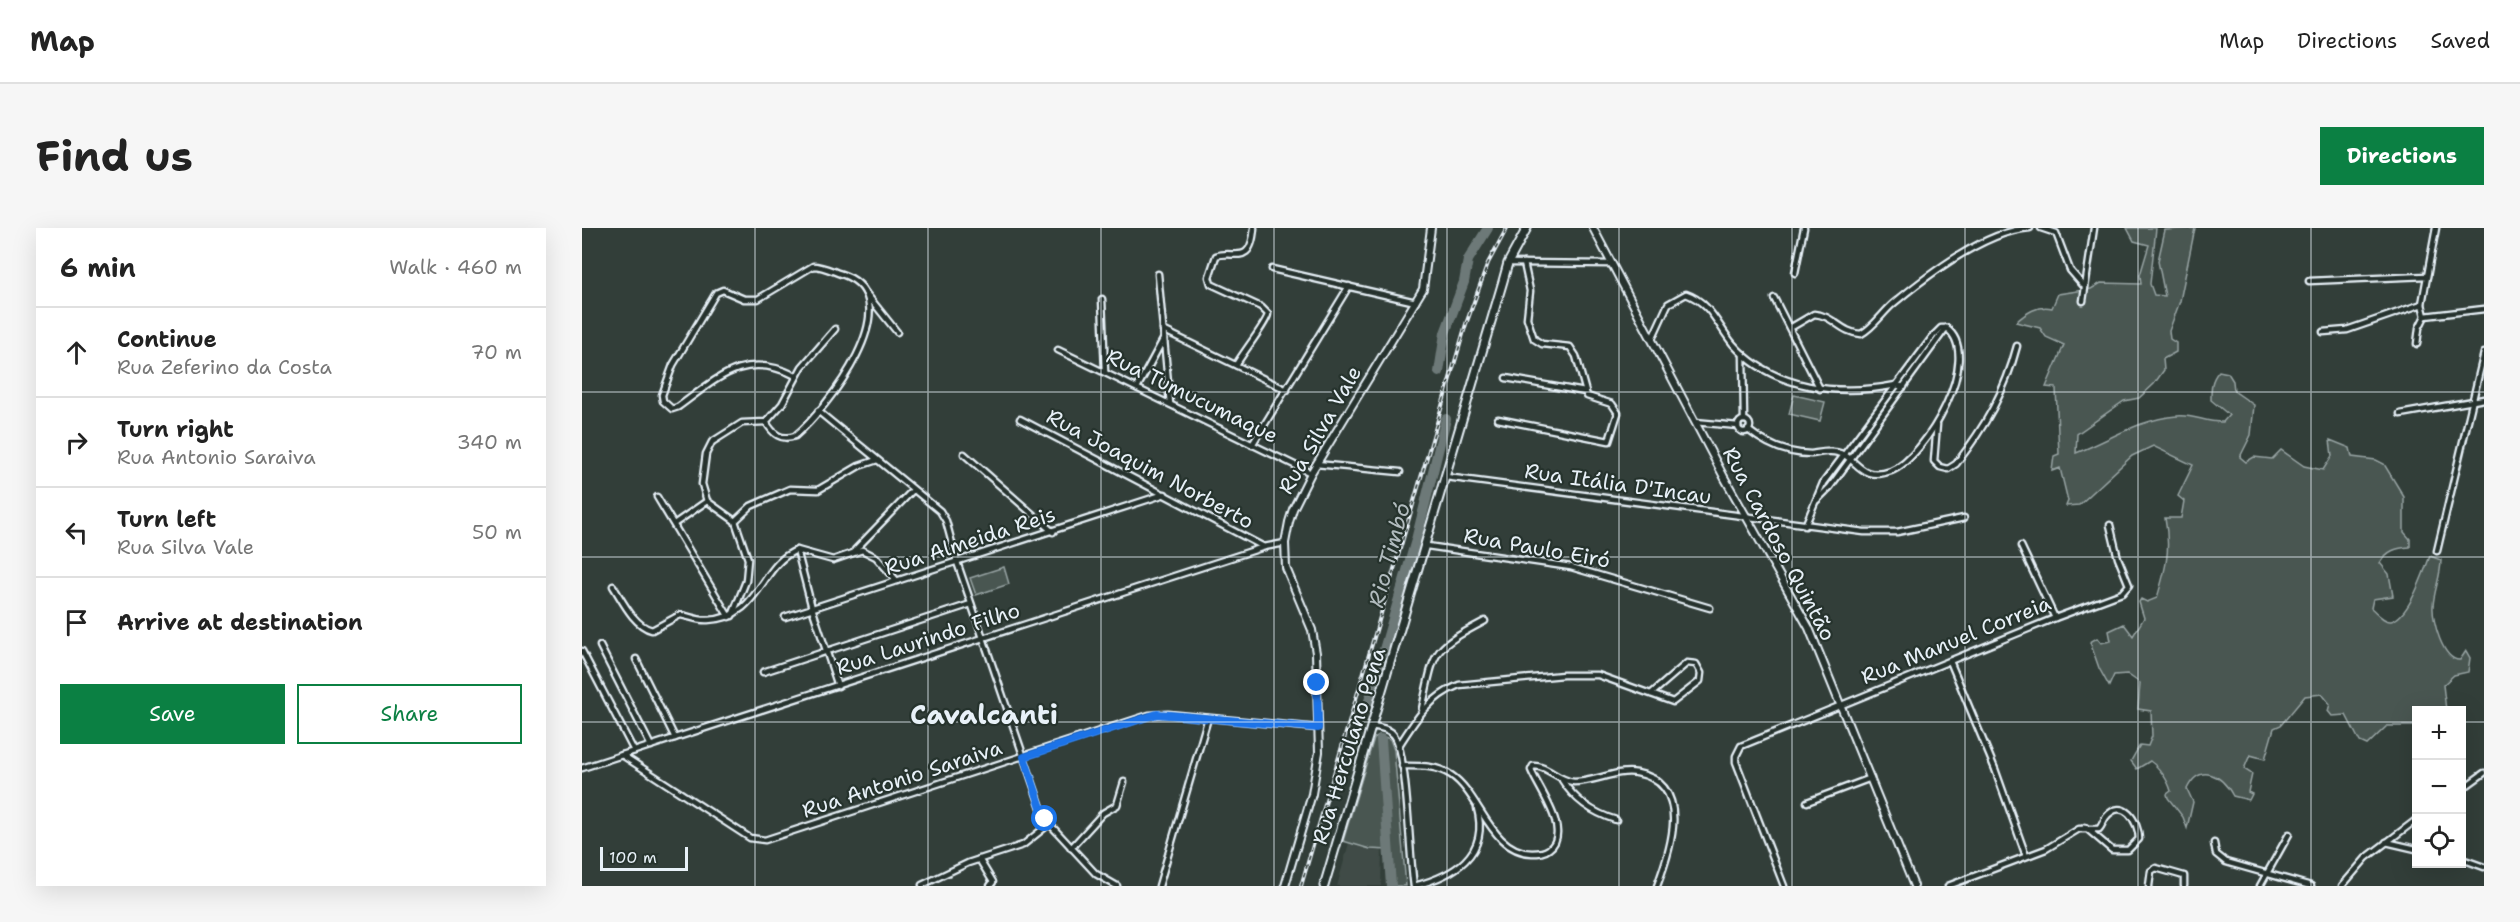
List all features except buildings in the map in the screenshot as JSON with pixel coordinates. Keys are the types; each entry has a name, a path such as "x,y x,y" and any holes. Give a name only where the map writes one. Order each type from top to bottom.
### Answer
{"main road":[{"name":"Rua Herculano Pena","path":"1324,886 1427,546 1508,263 1527,228"}],"street":[{"path":"1236,365 1250,339 1268,318 1261,307 1211,284 1209,277 1218,255 1238,256 1246,251 1253,240 1254,228"},
{"name":"Rua Silva Vale","path":"1285,886 1316,778 1319,752 1314,638 1289,579 1285,543 1293,509 1311,473 1416,302 1425,282 1431,228"},
{"name":"Rua Cardoso Quintão","path":"1593,228 1747,519 1809,628 1914,886"},
{"path":"1795,273 1803,228"},
{"path":"1790,328 1814,314 1830,319 1848,332 1861,333 1908,291 1950,262 2004,234 2030,228"},
{"path":"2041,228 2056,233 2070,270 2083,285"},
{"path":"2083,301 2083,285 2094,228"},
{"path":"2417,344 2419,328 2425,315 2422,304 2436,228"},
{"path":"1508,263 1611,264"},
{"path":"1498,418 1609,441 1618,413 1612,404 1591,400 1585,392 1572,349 1537,342 1532,336 1527,318 1530,291 1524,263"},
{"path":"796,376 776,368 742,367 718,376 678,407 672,409 668,406 662,395 673,365 690,334 720,290 749,300 758,299 808,268 819,266 852,278 897,332"},
{"path":"1272,269 1416,302"},
{"path":"1158,274 1170,405"},
{"path":"2309,281 2427,276"},
{"path":"1252,445 1349,286"},
{"path":"766,422 778,437 790,438 800,431 818,411 856,360 868,323 865,291"},
{"path":"1652,339 1668,304 1686,294 1702,302 1743,354 1785,378 1820,389 1857,390 1896,385 1904,387"},
{"path":"1774,298 1820,389"},
{"path":"1102,299 1105,372"},
{"path":"2323,332 2347,330 2422,304"},
{"path":"2425,315 2484,309"},
{"path":"1805,526 1819,490 1938,330 1947,328"},
{"path":"1816,500 1826,492 1947,328"},
{"path":"1695,422 1738,426 1742,431 1748,430 1786,452 1833,452 1844,456 1868,474 1891,471 1918,451 1937,420 1956,381 1960,361 1956,340 1947,328"},
{"path":"731,616 749,571 748,559 735,521 707,501 702,484 706,454 712,442 742,423 766,422 788,395 796,376 835,330"},
{"path":"1163,330 1287,390"},
{"path":"1137,388 1164,338"},
{"path":"1937,420 1934,461 1948,469 1956,464 1990,418 2007,381 2017,346"},
{"name":"Rua Tumucumaque","path":"1058,350 1311,473"},
{"path":"2437,551 2484,353"},
{"path":"1738,426 1744,420 1743,354"},
{"path":"1506,378 1585,392"},
{"path":"2400,414 2484,399"},
{"path":"818,411 912,491 940,511 946,521 971,604 1048,825 1096,874 1117,886"},
{"name":"Rua Joaquim Norberto","path":"1020,419 1264,547"},
{"path":"1744,420 1749,424 1748,430"},
{"path":"964,454 1053,532"},
{"path":"735,521 751,506 790,489 818,490 859,466 877,460"},
{"path":"1316,465 1400,472"},
{"name":"Rua Itália D'Incau","path":"1446,477 1747,519 1864,532 1931,527 1964,518"},
{"path":"613,586 632,614 648,629 656,629 680,615 707,621 731,616 741,610 766,582 782,559 797,550 832,560 855,550 912,491"},
{"name":"Rua Almeida Reis","path":"785,617 1165,494"},
{"path":"657,497 731,616"},
{"path":"674,524 707,501"},
{"name":"Rua Manuel Correia","path":"1784,886 1736,762 1737,751 1746,742 2127,590 2128,581 2121,569 2110,525"},
{"name":"Rua Laurindo Filho","path":"582,768 1264,547 1285,543"},
{"name":"Rua Paulo Eiró","path":"1427,546 1571,567 1710,608"},
{"path":"2021,546 2055,618"},
{"path":"797,550 812,608 838,686"},
{"path":"855,550 862,550 876,557 897,581"},
{"path":"763,672 971,604"},
{"path":"1398,747 1422,709 1432,664 1438,651 1448,640 1485,621"},
{"path":"600,646 651,746"},
{"path":"582,651 634,752"},
{"path":"636,659 675,738"},
{"path":"1950,662 1995,769 2026,856"},
{"path":"1422,709 1448,689 1459,685 1563,675 1598,675 1651,694 1675,702 1700,681 1701,673 1696,664 1687,663 1651,694"},
{"name":"Rua Antonio Saraiva","path":"622,755 758,840 1024,757 1149,715 1318,728"},
{"path":"1159,886 1208,718"},
{"path":"1371,726 1391,732 1398,747 1402,766 1414,886 1449,876 1463,864 1474,847 1480,829 1476,806"},
{"path":"1402,766 1437,768 1450,774 1462,784 1476,806 1509,846 1528,853 1545,852 1556,842 1558,829 1531,768 1542,767 1562,780 1571,794 1591,810 1616,820"},
{"path":"1562,780 1589,781 1638,773 1664,789 1673,808 1674,822 1668,858 1657,886"},
{"path":"2466,786 2484,773"},
{"path":"1807,802 1871,778"},
{"path":"1071,848 1103,813 1117,805 1124,782"},
{"path":"1948,886 2026,856 2085,827 2098,830 2112,812 2128,812 2137,821 2139,839 2128,850 2112,850 2085,827"},
{"path":"2342,886 2366,858 2412,823"},
{"path":"922,885 979,859 1023,845 1048,825"},
{"path":"2260,886 2289,834"},
{"path":"2386,842 2412,848"},
{"path":"2214,843 2216,854 2226,862 2311,886"},
{"path":"979,859 993,885"},
{"path":"2466,860 2484,867"},
{"path":"2149,886 2151,872 2156,868 2184,876 2184,886"}],"shaded area":[{"path":"2127,228 2156,228 2150,284 2154,295 2165,296 2158,261 2165,230 2195,228 2180,301 2169,331 2170,339 2176,343 2176,352 2163,359 2164,370 2154,384 2139,398 2124,401 2077,434 2076,453 2137,426 2163,418 2183,416 2223,422 2229,415 2211,400 2211,388 2219,371 2228,373 2233,381 2234,391 2254,405 2251,435 2240,457 2246,462 2254,457 2272,459 2281,450 2304,466 2323,470 2332,456 2330,440 2350,448 2352,457 2376,460 2384,464 2404,497 2404,532 2410,539 2410,547 2393,550 2380,563 2389,574 2393,596 2373,599 2371,608 2386,620 2391,621 2398,618 2410,603 2430,556 2441,560 2433,606 2434,621 2448,654 2460,660 2466,651 2470,658 2468,672 2454,675 2443,685 2446,706 2412,706 2412,726 2387,726 2367,745 2360,742 2346,715 2332,716 2328,711 2330,704 2322,694 2305,696 2281,725 2274,728 2265,759 2250,755 2244,769 2252,774 2248,792 2252,794 2249,800 2233,796 2223,782 2211,774 2198,776 2192,781 2187,789 2193,802 2187,828 2183,817 2168,798 2167,794 2171,791 2160,770 2150,761 2137,769 2131,761 2140,745 2148,746 2152,736 2151,711 2138,709 2140,683 2127,674 2114,675 2109,686 2099,668 2090,642 2097,638 2101,643 2111,641 2109,631 2124,624 2133,636 2144,618 2139,602 2141,599 2147,602 2157,598 2167,559 2168,540 2165,518 2181,518 2184,501 2178,496 2193,465 2153,446 2132,456 2079,505 2066,506 2068,501 2060,468 2052,471 2054,456 2059,454 2056,388 2046,387 2064,345 2046,337 2040,328 2016,322 2037,309 2052,308 2058,294 2091,289 2101,283 2141,284 2140,275 2149,245 2134,241"},
{"path":"1794,395 1825,402 1820,421 1789,414"},
{"path":"1004,567 1009,584 976,595 970,578"},
{"path":"1379,735 1390,739 1394,750 1406,886 1387,886 1388,850 1370,849 1343,841 1374,738"},
{"path":"1349,843 1382,850 1381,886 1337,886"}],"waterway":[{"name":"Rio Timbó","path":"1439,372 1445,333 1464,282 1468,260 1488,228"},
{"name":"Rio Timbó","path":"1369,701 1416,540 1446,419"},
{"name":"Rio Timbó","path":"1381,739 1391,886"}],"railway":[{"path":"1301,886 1466,324 1488,263 1507,228"}],"district":[{"name":"Cavalcanti","path":"984,714"}],"route":[{"path":"1045,819 1024,757 1157,714 1318,728 1317,683"}]}
